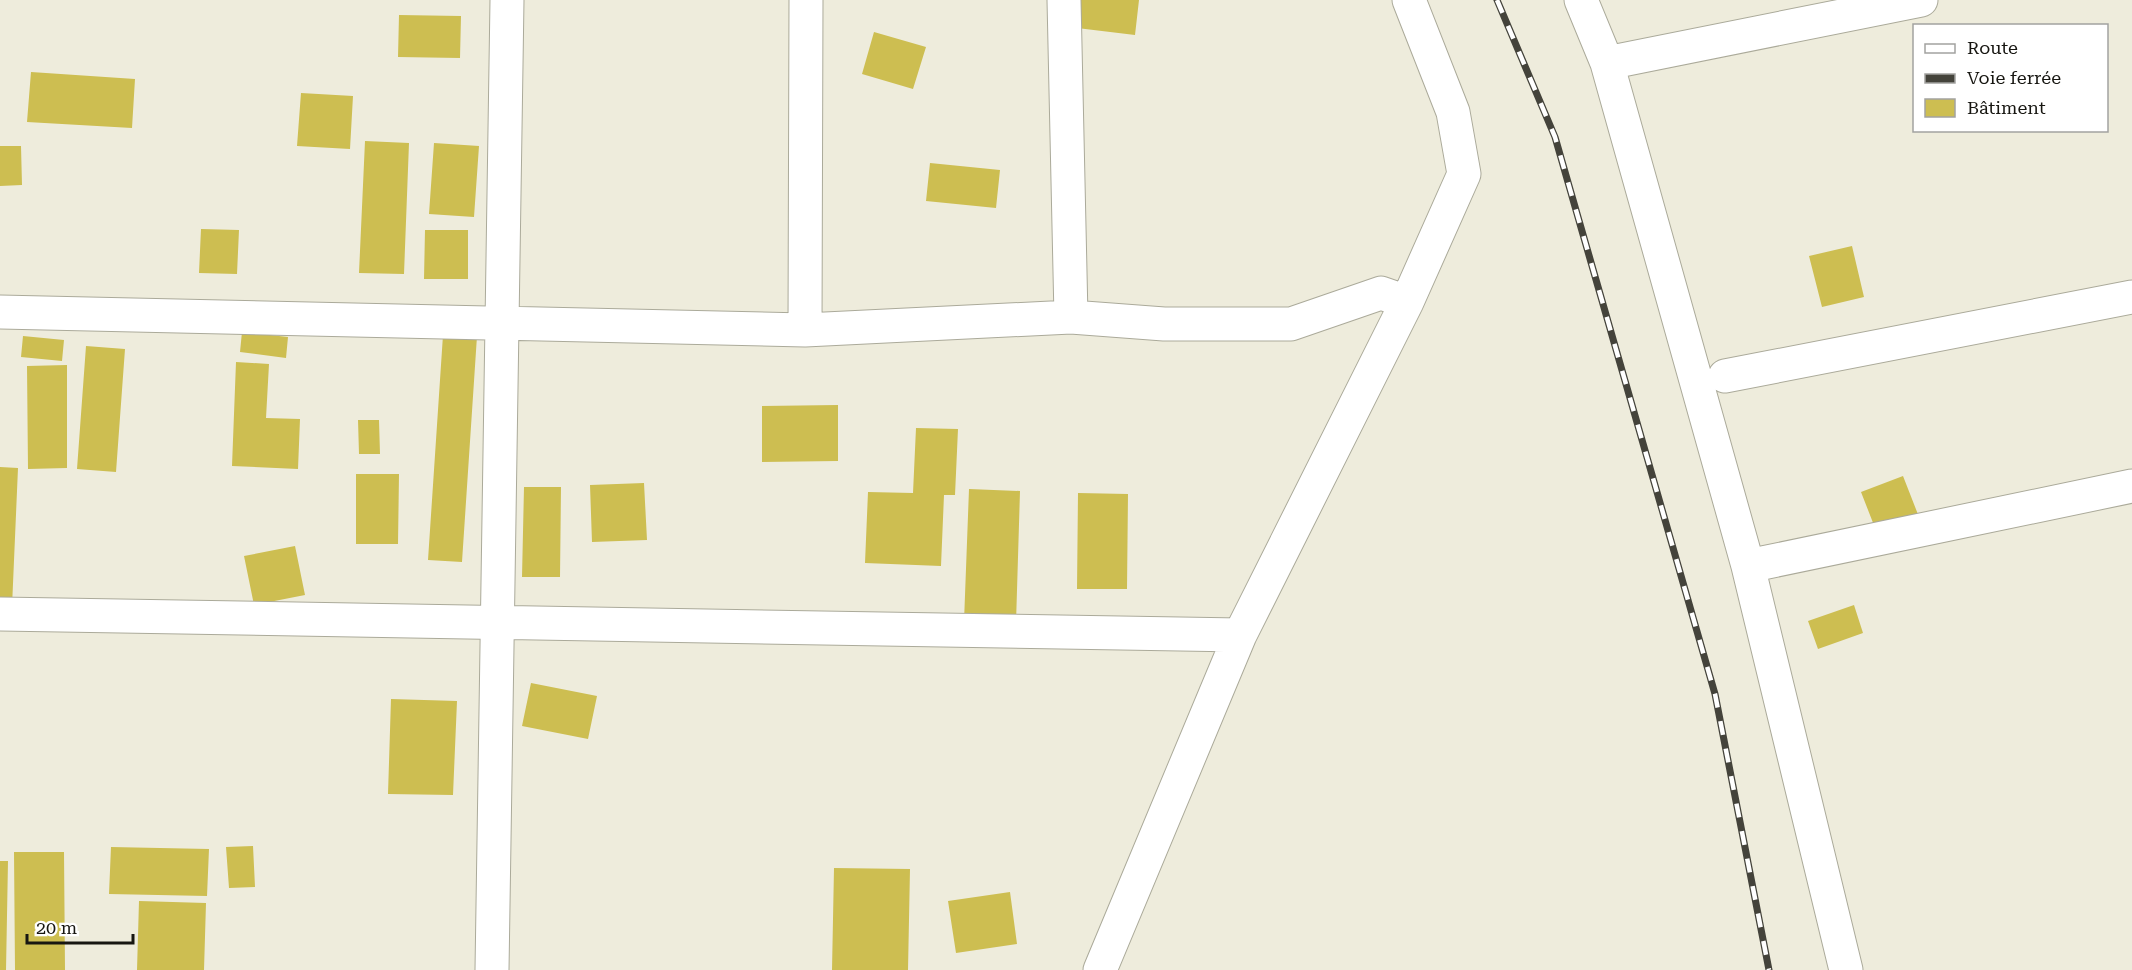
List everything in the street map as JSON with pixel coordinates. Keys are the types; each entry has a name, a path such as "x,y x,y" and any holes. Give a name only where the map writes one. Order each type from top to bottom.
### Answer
{"street":[{"path":"492,970 507,0"},
{"path":"806,0 806,330"},
{"path":"1064,0 1071,317"},
{"path":"1100,970 1240,635 1407,302 1464,174 1453,112 1409,0"},
{"path":"1581,0 1607,63 1748,566 1846,970"},
{"path":"1607,63 1921,0"},
{"path":"0,312 806,330 1071,317 1164,324 1291,324 1381,294 1407,302"},
{"path":"1725,376 2132,297"},
{"path":"1748,566 2132,486"},
{"path":"0,614 1240,635"}],"building":[{"path":"1081,0 1139,0 1135,35 1077,28"},
{"path":"399,15 461,16 460,58 398,57"},
{"path":"874,32 926,47 913,89 862,74"},
{"path":"31,72 135,79 132,128 27,122"},
{"path":"301,93 353,96 350,149 297,146"},
{"path":"365,141 409,143 404,274 359,273"},
{"path":"434,143 479,146 474,217 429,214"},
{"path":"0,146 21,146 22,185 0,186"},
{"path":"930,163 1000,170 996,208 926,201"},
{"path":"201,229 239,230 237,274 199,273"},
{"path":"425,230 468,230 468,279 424,279"},
{"path":"1852,246 1864,297 1822,307 1809,256"},
{"path":"242,332 288,337 286,358 240,352"},
{"path":"443,335 477,336 462,562 428,560"},
{"path":"23,336 64,340 62,361 21,357"},
{"path":"86,346 125,349 116,472 77,469"},
{"path":"236,362 269,364 266,418 300,419 298,469 232,466"},
{"path":"67,365 67,468 28,469 27,366"},
{"path":"838,405 838,461 762,462 762,406"},
{"path":"358,420 379,420 380,454 359,454"},
{"path":"916,428 958,429 955,495 944,495 941,566 865,563 868,492 913,493"},
{"path":"0,467 18,468 12,607 0,606"},
{"path":"356,474 399,474 398,544 356,544"},
{"path":"1903,476 1919,517 1877,533 1861,492"},
{"path":"644,483 647,540 592,542 590,485"},
{"path":"524,487 561,487 560,577 522,577"},
{"path":"969,489 1020,491 1016,623 964,622"},
{"path":"1078,493 1128,494 1127,589 1077,589"},
{"path":"295,546 305,595 254,605 244,556"},
{"path":"1854,605 1863,633 1818,649 1808,621"},
{"path":"531,683 597,696 588,739 522,726"},
{"path":"391,699 457,701 453,795 388,794"},
{"path":"253,846 255,887 229,888 226,847"},
{"path":"111,847 209,849 207,896 109,894"},
{"path":"14,852 64,852 65,970 15,970"},
{"path":"0,861 8,861 6,970 0,970"},
{"path":"834,868 910,869 908,970 832,970"},
{"path":"1010,892 1017,944 956,953 948,901"},
{"path":"139,901 206,903 204,970 137,970"}],"railway":[{"path":"1497,0 1555,137 1715,694 1769,970"}]}
